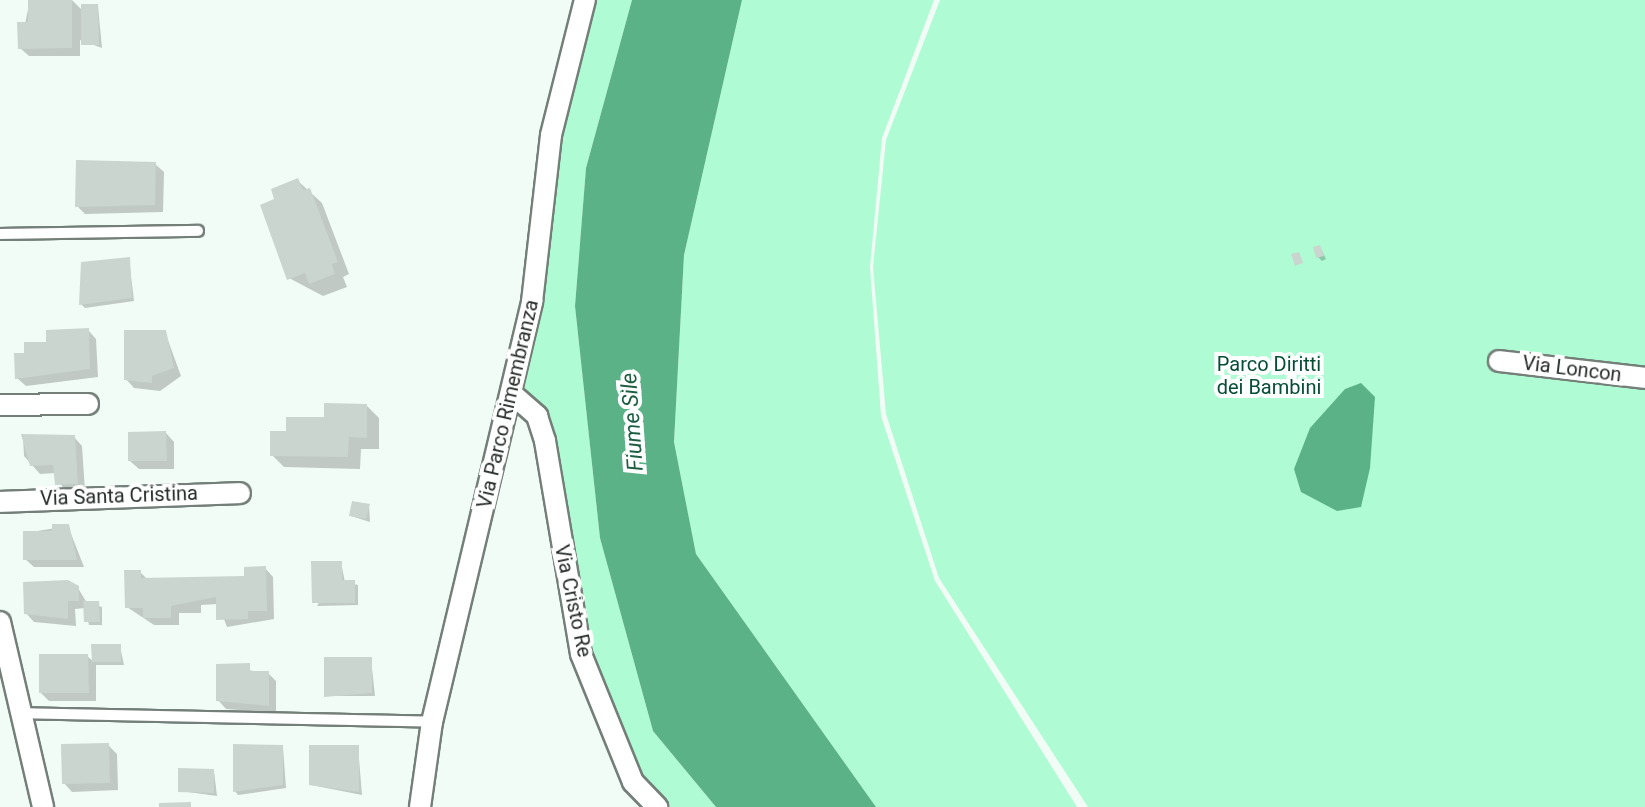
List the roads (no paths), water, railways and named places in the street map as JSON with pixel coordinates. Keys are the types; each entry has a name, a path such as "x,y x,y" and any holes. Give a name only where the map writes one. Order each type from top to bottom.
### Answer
{"street":[{"name":"Via Parco Rimembranza","path":"420,807 432,722 532,302 551,135 585,0"},
{"name":"Via Loncon","path":"1499,361 1645,378"},
{"name":"Via Cristo Re","path":"511,393 537,416 545,441 581,654 633,782 657,807"},
{"path":"0,405 88,404"},
{"name":"Via Santa Cristina","path":"0,502 240,493"},
{"path":"0,622 16,713 43,807"}],"lane":[{"path":"0,234 198,231"},
{"path":"16,713 432,722"}],"water":[{"name":"Fiume Sile","path":"632,0 742,0 684,255 674,442 696,554 876,807 716,807 653,731 600,538 575,306 586,168"},
{"path":"1361,383 1375,397 1370,468 1361,507 1337,511 1301,492 1294,469 1310,428 1345,389"}],"park label":[{"name":"Parco Diritti dei Bambini","path":"1269,376"}]}
